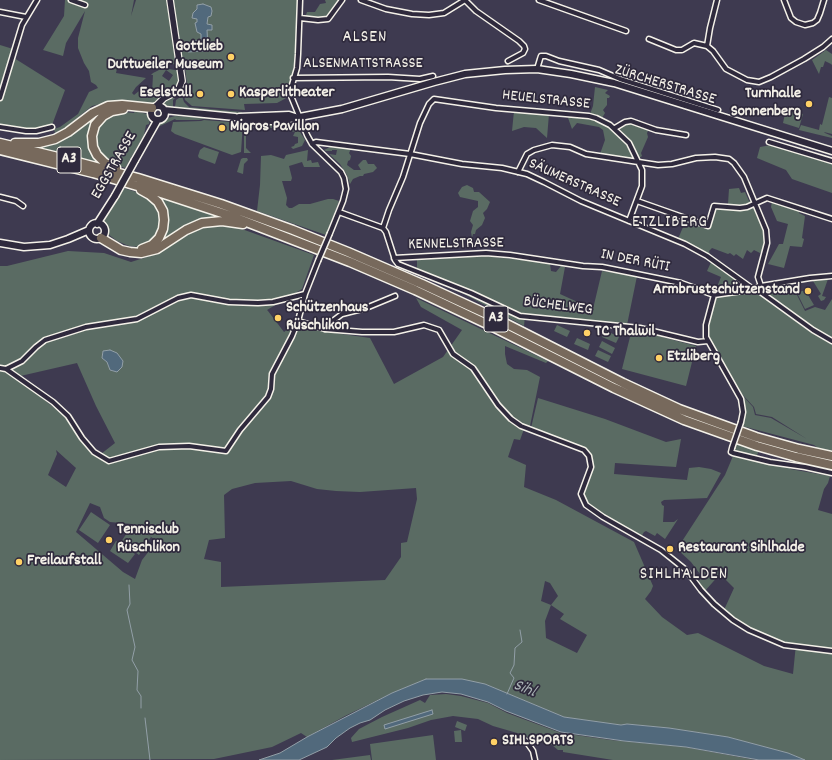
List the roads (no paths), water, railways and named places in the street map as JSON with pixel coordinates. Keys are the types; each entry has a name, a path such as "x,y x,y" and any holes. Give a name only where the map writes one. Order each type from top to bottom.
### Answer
{"highway":[{"path":"0,143 35,143 53,140 68,132 93,113 111,106 127,105 157,113"},
{"path":"138,178 109,166 100,159 93,148 92,133 98,121 104,115 112,111 134,110 157,113"},
{"name":"A3","path":"0,143 138,178 235,209 384,267 483,312 623,383 694,415 756,437 832,456"},
{"name":"A3","path":"0,150 68,166 128,183 213,209 272,231 415,290 489,325 620,391 684,420 757,446 832,465"},
{"path":"101,230 117,244 127,248 143,249 152,245 159,238 164,226 164,217 160,206 150,195 128,183"},
{"path":"101,230 121,250 141,253 157,249 191,228 209,222 235,222 272,231"}],"main road":[{"name":"ZÜRCHERSTRASSE","path":"157,113 183,113 235,117 243,120 261,121 299,118 342,109 465,74 505,70 537,70 571,74 614,83 831,150"},
{"name":"EGGSTRASSE","path":"101,230 104,212 115,196 150,132 157,113"},
{"path":"92,225 101,230 95,239 90,233 92,225"},
{"path":"0,243 16,246 50,245 90,233"}],"street":[{"path":"0,98 26,17 37,0"},
{"path":"72,0 85,5"},
{"path":"157,113 162,99 178,91 182,81 170,0"},
{"path":"0,368 6,369 53,402 68,416 82,438 94,452 109,461 158,447 189,446 226,451 240,430 268,397 271,389 272,374 292,336 298,321 305,294 339,212 346,189 344,178 336,165 312,144 307,136 291,96 293,78 298,60 300,0"},
{"path":"300,18 318,20 328,18 342,0"},
{"path":"363,0 386,9 399,12 429,15 444,13 465,0 476,11 519,41 525,49 531,50"},
{"path":"539,0 626,31"},
{"path":"707,46 717,0"},
{"path":"784,0 792,18 796,22 805,25 813,23 817,20 824,0"},
{"path":"0,12 26,17"},
{"path":"649,39 676,50 682,50 694,43 707,46 713,51 726,69 747,80 759,82 771,78 804,59 823,47 832,39"},
{"path":"508,61 520,55 525,49"},
{"name":"ZÜRCHERSTRASSE","path":"537,70 540,59 542,56 546,56 559,61 599,70 620,79 718,110"},
{"name":"ALSENMATTSTRASSE","path":"293,78 388,76 420,79 432,76"},
{"name":"HEUELSTRASSE","path":"410,154 420,123 429,104 434,99 496,108 589,116 602,120 615,128 629,143 642,170 643,182 629,221"},
{"path":"615,128 625,122 631,121 656,130 686,135"},
{"path":"0,127 36,131 52,127"},
{"name":"SÄUMERSTRASSE","path":"312,144 316,142 410,154 462,164 518,172 536,178 574,198 685,244 707,256 757,288 807,326 832,341"},
{"path":"769,142 832,161"},
{"path":"518,172 527,154 534,150 552,145 565,146 586,154 665,165 696,158 715,157 729,160 742,173 764,223 767,235 767,242 758,277 757,288"},
{"path":"383,228 403,177 410,154"},
{"path":"0,197 16,201 23,206"},
{"path":"637,201 708,226 714,206 740,208 755,204 767,198 832,219"},
{"path":"339,212 383,228 386,232 394,258"},
{"name":"KENNELSTRASSE","path":"394,258 486,253 549,261"},
{"name":"BÜCHELWEG","path":"394,258 398,264 464,290 520,316 640,328 698,342 708,341"},
{"name":"IN DER RÜTI","path":"549,261 602,267 681,283 714,295"},
{"path":"832,276 810,278 714,295 705,329 708,341 741,399 744,412 731,452 770,462 832,473"},
{"path":"6,369 22,360 45,340 86,327 137,319 178,298 192,295 229,302 258,303 273,302 305,294"},
{"path":"325,329 342,314 366,308 395,296"},
{"path":"298,321 325,329 362,332 394,332 424,325 439,330 452,354 473,368 498,406 511,419 521,426 584,450 589,456 591,467 581,494 586,505 603,517 661,550 686,570 710,600 733,620 749,630 784,645 832,651"},
{"path":"526,741 533,750 535,760"}],"water":[{"path":"203,4 211,7 212,11 211,16 208,17 207,24 212,25 212,30 207,30 208,48 204,51 188,52 186,49 188,47 195,48 194,41 201,40 201,34 197,32 195,23 197,22 197,19 192,18 193,13 197,9 197,5"},
{"path":"110,350 117,353 123,361 122,367 117,372 110,370 107,362 102,358 103,351"},
{"path":"426,679 462,679 485,684 564,717 621,725 627,724 669,728 728,737 788,753 805,760 759,760 686,747 624,741 561,732 506,711 488,702 461,694 442,692 423,695 404,701 385,710 370,720 350,728 336,738 327,747 299,760 259,760 280,753 307,737 392,693"},
{"path":"432,710 433,714 385,729 384,725"}],"waterway":[{"path":"129,585 130,604 127,610 135,647 132,660 138,671 137,690 141,696 141,708"},
{"name":"Sihl","path":"507,694 514,678 510,673 514,665 515,648 522,642 520,630"},
{"path":"145,718 150,760"}],"place":[{"name":"Gottlieb Duttweiler Museum","path":"231,57"},
{"name":"Eselstall","path":"200,94"},
{"name":"Kasperlitheater","path":"231,94"},
{"name":"Turnhalle Sonnenberg","path":"809,104"},
{"name":"Migros Pavillon","path":"222,128"},
{"name":"Armbrustschützenstand","path":"808,291"},
{"name":"Schützenhaus Rüschlikon","path":"278,318"},
{"name":"TC Thalwil","path":"587,333"},
{"name":"Etzliberg","path":"659,358"},
{"name":"Tennisclub Rüschlikon","path":"109,540"},
{"name":"Restaurant Sihlhalde","path":"670,549"},
{"name":"Freilaufstall","path":"19,562"},
{"name":"SIHLSPORTS","path":"494,742"}],"district":[{"name":"ALSEN","path":"365,39"},
{"name":"ETZLIBERG","path":"670,224"},
{"name":"SIHLHALDEN","path":"684,576"}]}
